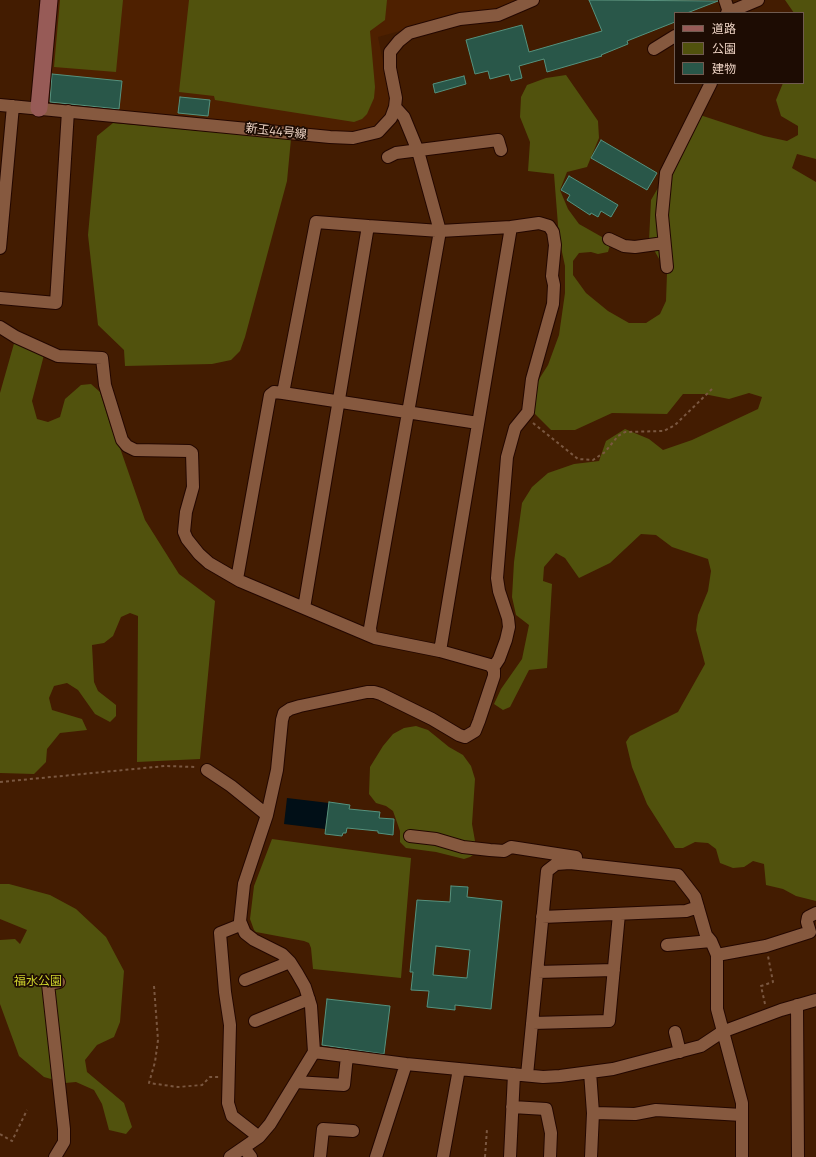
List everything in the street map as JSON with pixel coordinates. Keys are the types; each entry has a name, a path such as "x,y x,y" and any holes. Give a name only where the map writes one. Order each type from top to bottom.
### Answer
{"street":[{"path":"39,108 49,0"},
{"name":"新玉44号線","path":"0,105 353,138 378,132 391,118 395,107 396,90 390,68 390,52 399,41 409,33 460,19 498,15 533,0"},
{"path":"725,0 728,12"},
{"path":"730,12 758,0"},
{"path":"654,49 674,37"},
{"path":"667,267 662,215 666,173 710,84"},
{"path":"0,248 2,208 13,106"},
{"path":"371,635 370,628 440,232 418,151 404,117 395,107"},
{"path":"0,298 56,303 68,111"},
{"path":"388,157 396,154 498,140 501,150"},
{"path":"230,1157 248,1153 270,1124 314,1052 313,1028 305,987 290,962 282,954 254,940 245,933 240,925 244,884 267,815 277,770 284,713 290,709 367,692 374,692 432,718 459,736 465,737 475,731 494,676 493,668 499,659 509,627 497,578 507,457 515,428 518,422 525,418 528,412 532,379 553,304 554,285 552,276 555,246 553,232 549,226 539,223 440,232 316,222 284,393"},
{"path":"304,608 337,402 368,226"},
{"path":"440,651 511,226"},
{"path":"610,239 624,246 635,247 664,243"},
{"path":"0,327 16,337 58,356 102,358 105,385 122,440 127,446 135,450 189,451 192,453 193,487 186,512 184,532 186,539 209,563 237,579 375,638 440,651 490,665 493,668"},
{"path":"237,579 270,394 274,392 284,393 408,414 478,423"},
{"path":"206,770 231,786 267,815"},
{"path":"410,836 436,838 463,847 504,851 511,847 584,858 589,860 593,866"},
{"path":"527,1075 542,917 547,871 549,868 562,863 678,875 695,897 706,935 711,941 717,955 717,1009 742,1103 742,1157"},
{"path":"542,917 686,911 698,907"},
{"path":"717,955 766,946 810,932 807,922 808,917 816,913"},
{"path":"532,1024 609,1021 619,914"},
{"path":"240,925 220,933 225,992 230,1025 228,1077 229,1111 232,1116 259,1137"},
{"path":"667,945 711,941"},
{"path":"245,980 290,962"},
{"path":"537,972 614,970"},
{"path":"55,1157 64,1142 64,1129 48,984 59,982"},
{"path":"255,1021 308,1000"},
{"path":"314,1052 406,1064 543,1077 590,1072 647,1061 680,1052 701,1046 722,1032 768,1014 816,1000"},
{"path":"797,1005 798,1157"},
{"path":"675,1032 680,1052"},
{"path":"296,1082 344,1085 347,1056"},
{"path":"376,1157 406,1064"},
{"path":"443,1157 459,1069"},
{"path":"590,1072 593,1113 591,1157"},
{"path":"510,1157 514,1074"},
{"path":"512,1107 546,1109 551,1133 550,1157"},
{"path":"593,1113 636,1114 656,1110 742,1115"},
{"path":"320,1157 323,1129 353,1131"}],"path":[{"path":"525,418 578,459 592,460 605,452 618,436 625,432 664,431 675,425 712,389"},
{"path":"0,782 165,766 181,766 206,770"},
{"path":"766,946 773,982 761,986 768,1014"},
{"path":"154,986 158,1040 155,1062 149,1083 178,1087 202,1085 210,1077 228,1077"},
{"path":"0,1134 12,1141 27,1110"},
{"path":"485,1157 487,1130"}],"shaded area":[{"path":"56,0 526,0 500,11 458,15 378,37 389,91 389,109 385,117 374,128 347,134 50,103 46,99"},
{"path":"287,798 329,803 325,829 284,824"}],"green space":[{"path":"60,0 123,0 116,72 54,67"},
{"path":"189,0 387,0 385,20 370,31 375,87 374,98 367,114 362,119 354,122 215,100 214,96 179,92"},
{"path":"785,0 816,0 816,159 797,154 792,168 816,182 816,901 796,896 783,889 766,885 764,864 753,861 744,867 733,868 720,863 716,849 708,843 695,842 683,848 675,848 647,804 632,767 626,742 630,736 678,712 705,664 696,630 698,615 708,591 711,571 708,559 672,547 656,535 641,534 610,563 579,578 565,558 556,553 544,567 543,581 552,584 547,668 529,670 510,707 503,710 494,704 501,689 522,659 529,625 516,615 512,597 514,562 522,503 532,487 548,473 574,464 599,461 606,441 625,429 649,439 663,450 692,440 758,409 762,397 749,393 729,399 704,394 683,394 667,414 612,413 575,430 551,430 534,413 536,384 548,365 559,335 565,293 565,266 559,238 554,174 528,171 530,142 520,117 521,97 527,85 546,78 566,75 598,121 599,138 587,167 567,172 560,190 568,209 579,224 602,237 610,245 608,252 598,254 591,252 579,253 573,261 573,275 586,293 608,311 629,323 646,323 660,314 666,301 667,273 649,241 651,200 700,115 764,136 787,141 798,135 798,126 781,116 776,100 783,84 804,84 804,12 793,12"},
{"path":"113,123 291,139 287,181 245,337 240,351 231,360 212,364 125,366 124,350 98,325 88,235 97,136"},
{"path":"15,340 44,355 32,401 37,419 48,422 60,417 65,399 81,385 91,384 100,392 111,427 119,445 145,520 179,574 215,601 200,759 137,762 138,616 130,613 121,617 113,636 104,643 92,645 94,682 98,691 116,705 116,716 110,722 95,714 78,690 67,683 54,686 49,698 52,710 82,719 87,730 60,733 47,749 46,762 34,774 0,773 0,393"},
{"path":"416,726 428,730 449,747 463,755 471,766 475,779 472,824 475,841 473,855 470,857 464,859 436,852 406,848 400,842 400,831 393,811 386,806 376,803 369,794 370,767 383,746 393,734 404,728"},
{"path":"272,839 411,858 401,978 313,969 311,948 309,943 256,932 254,930 250,919 254,886"},
{"name":"福水公園","path":"0,884 9,884 50,895 76,909 106,937 124,971 120,1022 114,1037 97,1045 85,1060 87,1072 124,1103 132,1127 126,1134 109,1130 102,1104 94,1090 76,1082 65,1083 44,1077 19,1056 0,1004 0,940 15,939 20,944 27,930 0,919"}],"building":[{"path":"589,0 718,1 690,12 674,12 674,22 627,41 628,44 601,55 602,56 547,72 544,59 519,66 522,78 511,81 509,74 490,79 488,71 475,74 466,40 522,25 529,52 602,31"},
{"path":"52,74 122,81 119,109 50,102"},
{"path":"464,76 466,84 435,93 433,84"},
{"path":"180,97 210,100 208,116 178,113"},
{"path":"601,140 657,173 647,190 591,158"},
{"path":"569,176 618,205 611,217 601,211 598,217 591,213 590,215 567,200 570,195 561,190"},
{"path":"329,802 350,805 349,809 380,812 379,818 394,819 393,835 378,833 378,831 347,828 346,833 343,833 342,836 325,834"},
{"path":"451,886 468,887 467,897 502,901 491,1009 455,1005 455,1010 427,1007 429,991 411,990 413,972 410,972 417,900 450,902","holes":["436,946 470,950 467,978 433,975"]},
{"path":"327,999 390,1006 384,1054 322,1045"}]}
